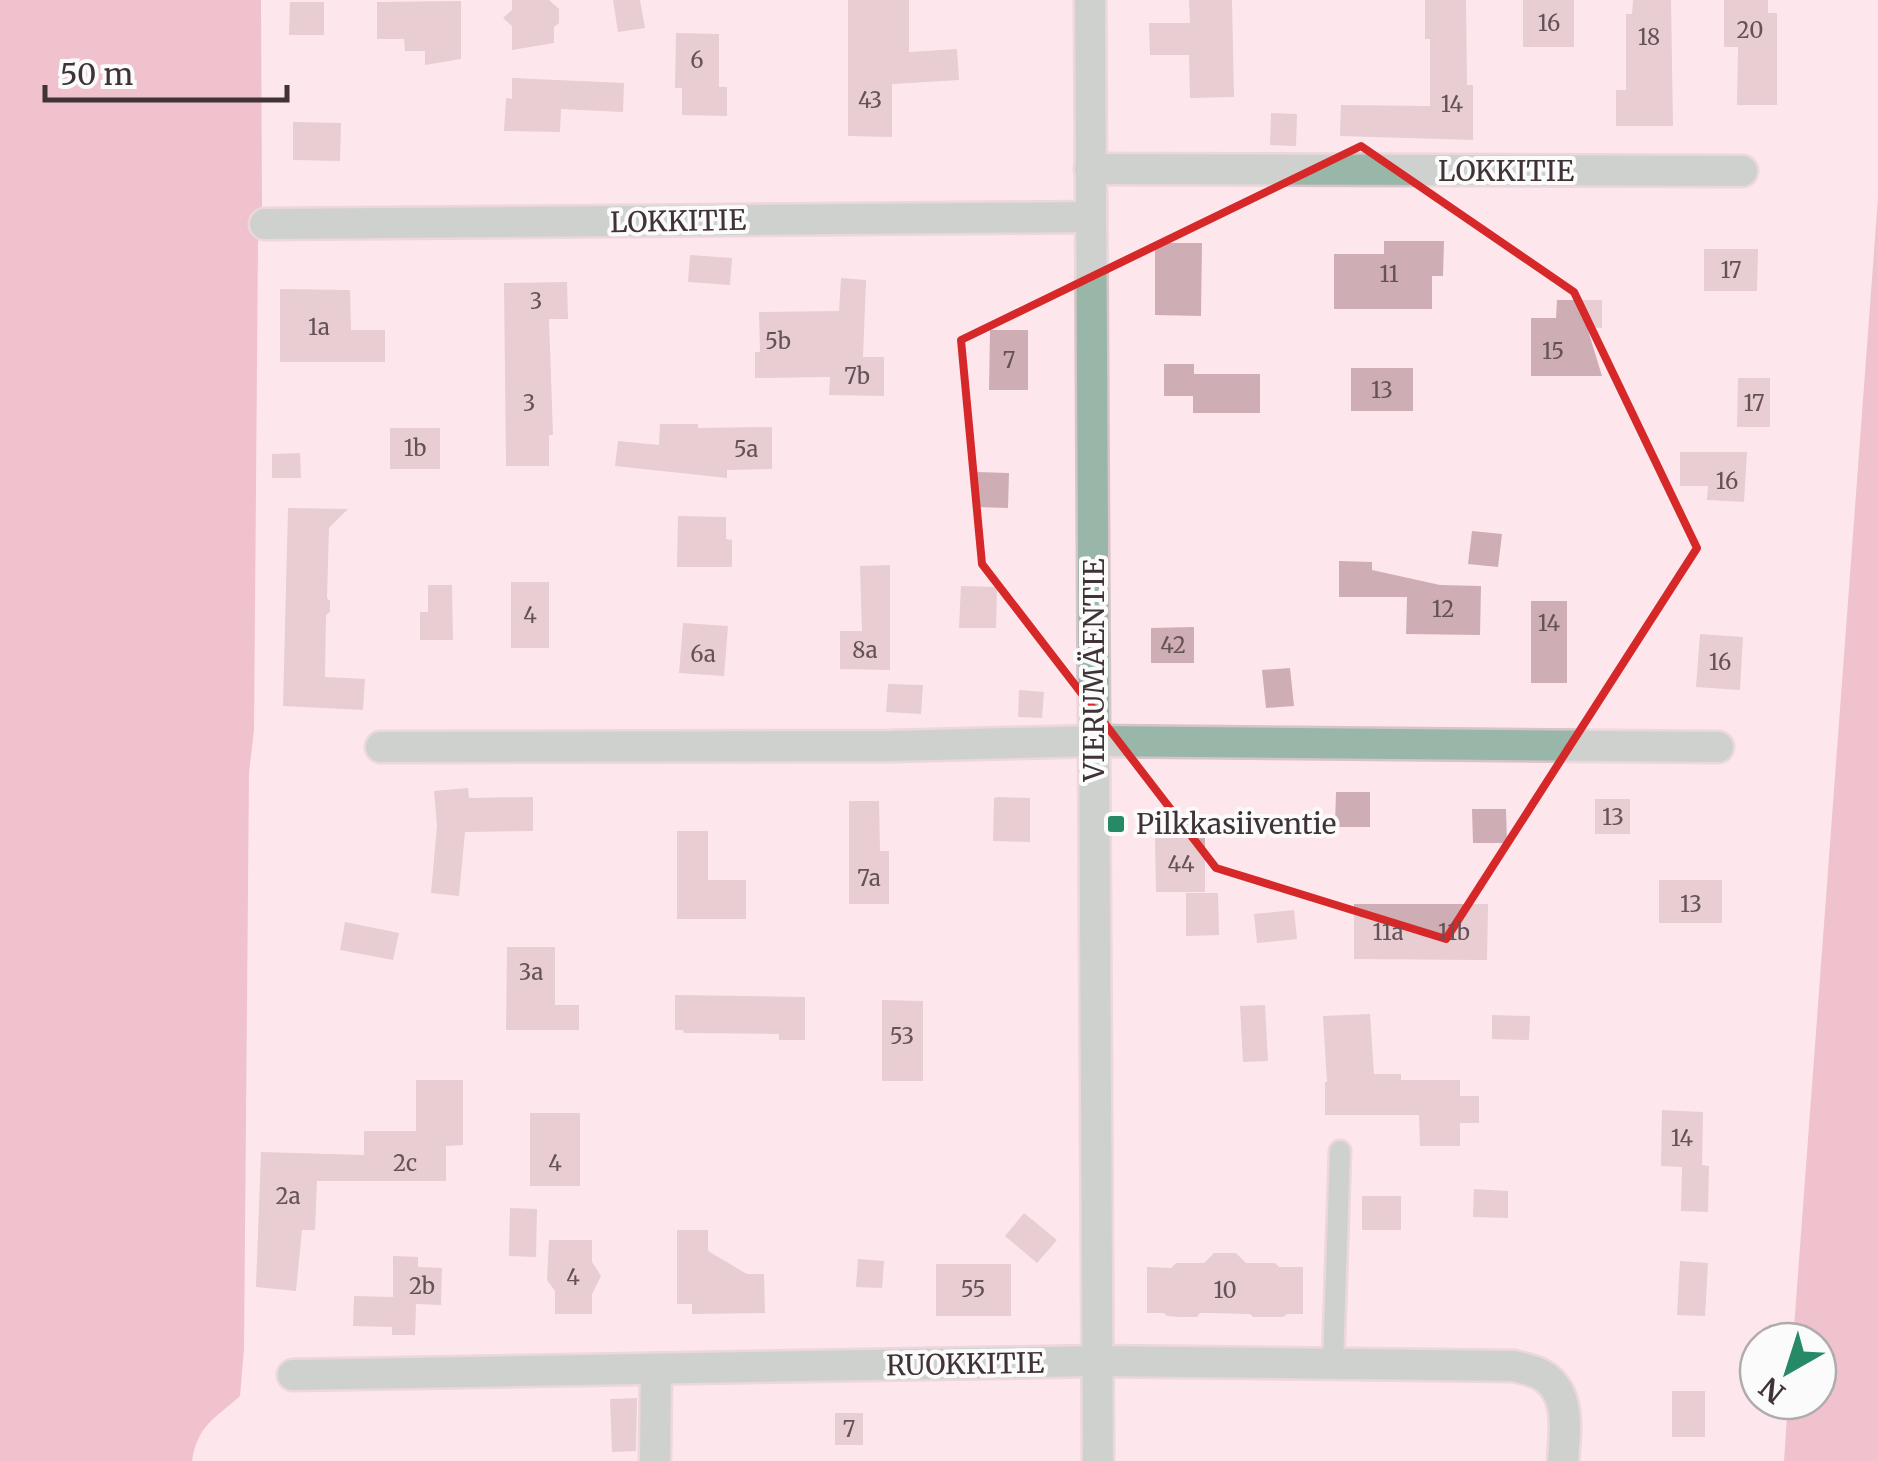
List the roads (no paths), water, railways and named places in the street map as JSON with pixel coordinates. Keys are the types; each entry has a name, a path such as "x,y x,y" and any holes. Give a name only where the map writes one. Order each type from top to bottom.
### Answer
{"street":[{"name":"VIERUMÄENTIE","path":"1090,0 1098,1461"},
{"name":"LOKKITIE","path":"1090,169 1742,171"},
{"name":"LOKKITIE","path":"265,224 1091,217"},
{"path":"381,747 890,746 1095,741 1718,746"},
{"name":"RUOKKITIE","path":"292,1375 1097,1361 1514,1366 1538,1373 1549,1381 1566,1407 1563,1461"},
{"path":"655,1461 656,1369"}],"lane":[{"path":"1333,1364 1340,1151"}],"place":[{"name":"Pilkkasiiventie","path":"1116,824"}]}
